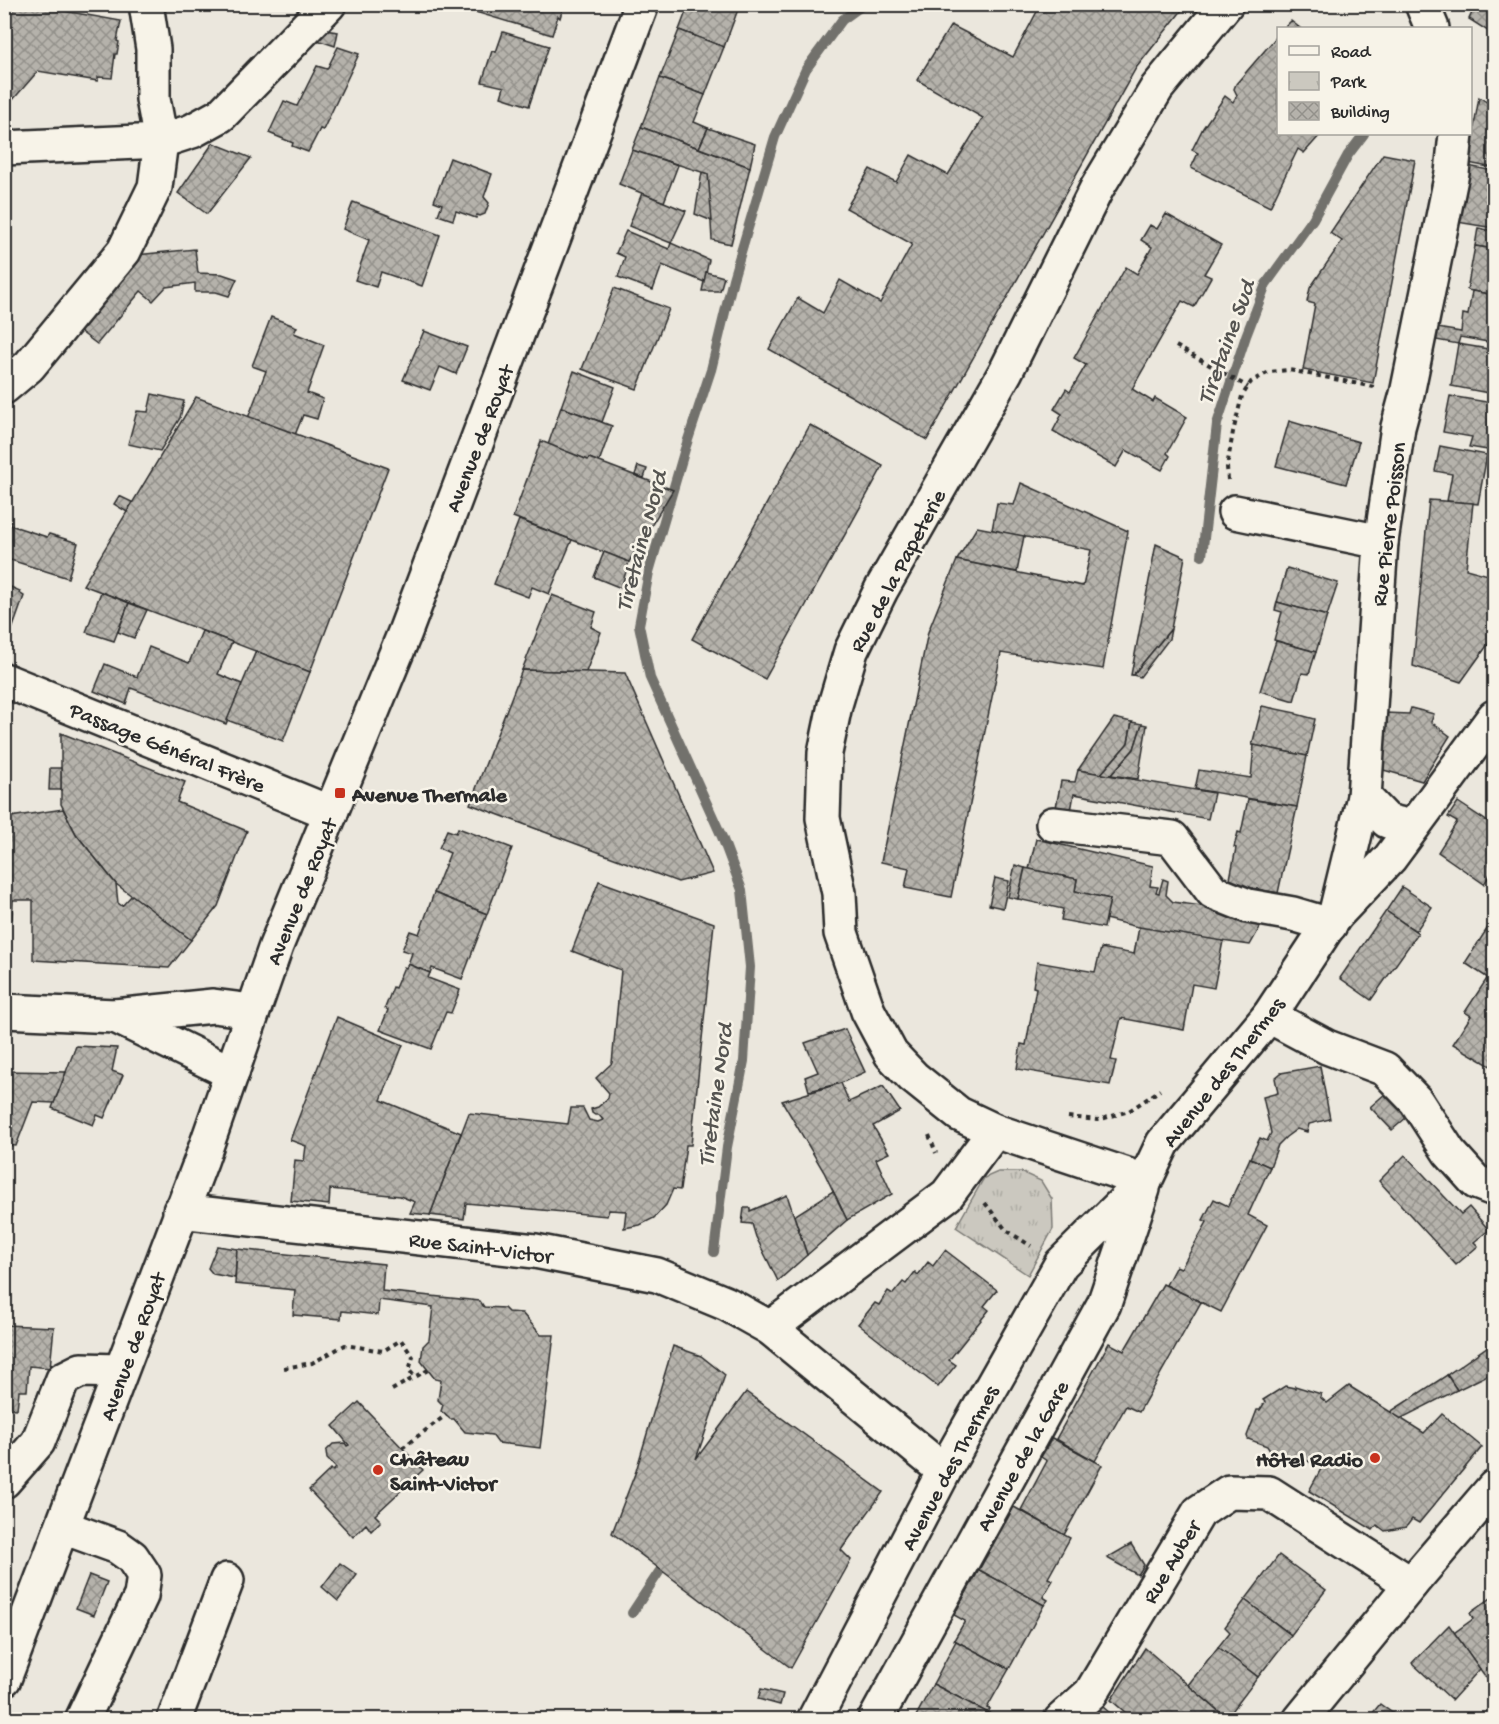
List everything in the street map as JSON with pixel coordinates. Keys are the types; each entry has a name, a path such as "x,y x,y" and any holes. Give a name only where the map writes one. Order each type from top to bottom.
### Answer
{"street":[{"path":"4,387 29,366 124,251 155,187 161,141 153,99 153,49 146,4"},
{"path":"4,148 161,141 192,131 221,115 329,4"},
{"name":"Avenue de Royat","path":"4,1679 105,1417 180,1211 201,1161 276,946 405,632 642,4"},
{"name":"Rue de la Papeterie","path":"1145,1181 995,1131 959,1114 913,1077 891,1054 868,1011 841,933 839,893 823,818 825,753 835,705 851,651 880,590 1006,371 1097,188 1157,88 1226,4"},
{"path":"1422,4 1432,27"},
{"name":"Rue Pierre Poisson","path":"1333,921 1364,797 1381,542 1398,427 1407,394 1452,173 1456,135"},
{"path":"1235,512 1381,542"},
{"name":"Passage Général Frère","path":"4,680 331,813"},
{"name":"Avenue des Thermes","path":"814,1719 944,1471 1061,1264 1145,1181 1163,1143 1269,1016 1333,921 1390,858 1494,717"},
{"path":"1364,797 1387,821 1412,827"},
{"path":"1053,824 1172,838 1213,892 1248,906 1333,921"},
{"path":"4,1011 115,1016 213,1006 252,1011"},
{"path":"115,1016 232,1072"},
{"path":"1269,1016 1327,1047 1385,1069 1416,1101 1449,1152 1476,1182 1494,1190"},
{"path":"770,1328 947,1195 995,1131"},
{"name":"Avenue de la Gare","path":"875,1719 1104,1304 1145,1181"},
{"name":"Rue Saint-Victor","path":"180,1211 546,1253 657,1275 718,1300 770,1328 944,1471"},
{"path":"4,1480 38,1442 63,1379 81,1370 120,1371"},
{"path":"1300,1719 1494,1487"},
{"name":"Rue Auber","path":"1061,1719 1091,1693 1199,1512 1229,1492 1269,1493 1411,1584"},
{"path":"63,1527 118,1547 132,1557 144,1575 141,1596 82,1719"},
{"path":"174,1719 227,1580"}],"path":[{"path":"1176,346 1248,387"},
{"path":"1235,512 1228,484 1227,468 1233,432 1242,396 1248,387 1269,372 1289,370 1407,394"},
{"path":"1063,1116 1098,1120 1129,1111 1167,1084"},
{"path":"927,1128 938,1157 963,1174 1006,1230 1061,1264"},
{"path":"284,1368 312,1363 345,1345 383,1352 401,1340 413,1357 409,1370 414,1377"},
{"path":"392,1390 428,1370"},
{"path":"402,1448 446,1415"}],"green space":[{"path":"998,1172 1021,1172 1041,1181 1052,1199 1053,1229 1028,1275 956,1227 984,1178"}],"building":[{"path":"4,4 47,4 48,8 121,21 112,78 98,77 98,81 38,71 4,110"},
{"path":"449,4 564,4 552,35"},
{"path":"689,4 740,4 724,47 679,30"},
{"path":"1041,4 1187,4 1136,68 927,440 769,349 798,298 823,313 840,280 880,303 912,244 846,208 870,169 896,182 911,155 948,175 983,118 917,80 951,25 1013,57"},
{"path":"1476,4 1494,4 1494,35 1469,19"},
{"path":"1291,21 1299,27 1285,27"},
{"path":"324,30 338,32 335,46 314,39"},
{"path":"679,30 724,47 705,95 660,78"},
{"path":"503,32 549,46 529,106 501,97 504,87 482,82 492,51 496,52"},
{"path":"1277,36 1277,135 1320,135 1304,153 1298,149 1270,207 1191,168 1198,153 1192,150 1203,128 1225,96 1233,102 1237,95 1234,89"},
{"path":"338,47 359,54 323,130 320,129 308,152 269,133 284,101 297,106 317,66 327,69"},
{"path":"660,78 705,95 694,122 708,128 699,148 641,127"},
{"path":"1479,97 1494,107 1494,168 1468,163"},
{"path":"641,127 750,167 731,244 712,240 708,174 632,150"},
{"path":"708,128 755,144 750,167 699,148"},
{"path":"213,143 251,158 207,214 178,193"},
{"path":"632,150 678,165 664,202 619,184"},
{"path":"1383,154 1415,160 1373,383 1303,370 1315,304 1307,302 1310,288 1342,241 1330,233"},
{"path":"450,158 492,174 484,197 489,203 485,214 477,215 476,218 456,211 453,220 438,215 442,204 434,201"},
{"path":"1468,166 1494,171 1494,228 1457,222"},
{"path":"702,172 708,174 712,221 695,214"},
{"path":"642,193 686,211 671,243 629,226"},
{"path":"353,202 440,235 422,286 381,272 376,287 355,280 369,240 343,229"},
{"path":"1166,214 1221,245 1204,274 1211,277 1194,307 1182,301 1132,389 1153,402 1155,398 1187,417 1167,453 1170,456 1162,470 1126,450 1116,467 1053,431 1062,414 1054,409 1066,389 1070,392 1086,365 1074,358 1126,267 1137,274 1152,247 1141,240 1150,225 1157,229"},
{"path":"1478,228 1494,231 1494,249 1475,246"},
{"path":"626,231 669,249 671,243 709,260 704,282 662,265 653,290 618,277 625,257 616,253"},
{"path":"1475,246 1494,249 1494,295 1467,290"},
{"path":"195,249 198,273 222,274 237,279 229,296 216,292 195,292 195,283 166,287 153,301 141,291 97,344 74,327 136,255"},
{"path":"706,272 724,277 720,291 702,291"},
{"path":"614,288 669,309 637,389 582,369"},
{"path":"1472,291 1494,295 1494,343 1460,337 1458,344 1436,340 1438,328 1461,332 1463,314 1468,315"},
{"path":"271,317 297,327 294,333 324,345 307,393 323,399 317,419 303,415 295,435 248,418 266,371 252,366"},
{"path":"424,331 467,347 456,374 440,367 430,390 403,380"},
{"path":"1458,344 1494,350 1494,394 1451,386"},
{"path":"574,371 615,387 602,422 561,407"},
{"path":"152,394 184,401 180,418 160,451 128,444 137,411 148,412"},
{"path":"1450,396 1493,403 1488,426 1494,427 1494,451 1469,447 1472,437 1443,432"},
{"path":"196,397 388,468 310,672 83,585"},
{"path":"561,407 612,426 599,462 548,445"},
{"path":"1289,421 1359,442 1346,484 1276,466"},
{"path":"810,425 883,466 765,679 692,639"},
{"path":"541,441 673,490 629,562 513,517"},
{"path":"1440,446 1487,455 1478,504 1447,501 1452,474 1435,471"},
{"path":"638,466 647,469 644,478 635,475"},
{"path":"1021,483 1128,531 1103,669 1001,653 951,897 905,888 909,868 881,862 928,632 957,560 1083,586 1091,550 992,530 997,503 1014,505"},
{"path":"119,496 132,502 127,512 114,504"},
{"path":"1429,500 1473,503 1466,569 1488,575 1494,567 1494,636 1461,682 1413,666"},
{"path":"4,520 11,522 10,525 47,537 49,534 78,543 68,578 4,558"},
{"path":"519,520 572,540 549,594 532,587 528,597 494,584"},
{"path":"977,527 1024,536 1017,572 957,560"},
{"path":"1156,544 1185,557 1171,629 1131,675"},
{"path":"604,552 629,562 621,588 594,577"},
{"path":"1287,568 1338,583 1327,616 1277,602"},
{"path":"4,584 20,591 19,593 24,596 13,627 10,625 4,638"},
{"path":"101,592 129,603 114,641 86,632"},
{"path":"552,595 596,612 591,627 601,632 586,672 522,670"},
{"path":"1277,602 1327,616 1316,652 1274,640 1282,612 1275,610"},
{"path":"129,603 147,610 134,638 118,632"},
{"path":"1171,629 1169,639 1140,677 1133,675"},
{"path":"202,631 232,642 218,674 242,684 226,724 131,688 126,704 94,691 105,664 137,677 149,647 189,663"},
{"path":"1276,641 1316,652 1309,674 1302,673 1294,701 1260,691"},
{"path":"256,651 310,672 283,741 227,720"},
{"path":"522,670 625,673 713,873 678,882 470,804"},
{"path":"1262,706 1315,719 1307,756 1252,745"},
{"path":"1411,708 1434,714 1431,722 1450,736 1422,781 1380,769 1385,713 1409,714"},
{"path":"1114,718 1132,722 1128,743 1101,774 1078,770"},
{"path":"1132,722 1142,724 1134,749 1111,775 1101,774 1128,743"},
{"path":"1142,724 1147,725 1138,779 1111,775 1134,749"},
{"path":"61,733 185,782 177,802 247,831 218,906 191,940 116,884 76,834 61,804"},
{"path":"1254,745 1307,756 1297,807 1195,789 1199,770 1251,778"},
{"path":"50,768 61,768 61,790 49,790"},
{"path":"1078,770 1214,793 1208,819 1074,794 1071,811 1056,807 1061,781 1075,782"},
{"path":"1248,799 1297,807 1278,893 1229,884 1236,848 1234,847 1238,832 1241,833"},
{"path":"1458,802 1494,826 1494,869 1484,884 1438,852 1457,822 1448,817"},
{"path":"63,809 76,834 116,884 118,903 122,906 132,895 191,940 169,968 33,960 33,900 13,900 12,919 4,919 4,818"},
{"path":"458,828 512,848 487,914 434,893 450,853 439,848 447,830 456,833"},
{"path":"1036,839 1153,866 1150,886 1158,887 1156,892 1159,893 1163,879 1168,881 1166,895 1173,902 1267,915 1250,945 1158,932 1105,919 1110,899 1075,891 1077,879 1029,869"},
{"path":"1015,865 1025,868 1018,899 1008,897"},
{"path":"1025,868 1077,879 1075,891 1110,899 1104,928 1061,920 1063,909 1018,899"},
{"path":"995,878 1009,881 1003,908 989,905"},
{"path":"599,881 714,923 691,1145 686,1145 680,1190 673,1189 666,1205 654,1218 640,1225 624,1228 626,1211 609,1210 607,1216 466,1203 464,1219 430,1215 469,1113 568,1124 571,1108 583,1108 589,1120 598,1122 603,1120 599,1115 592,1113 591,1109 598,1107 608,1098 609,1093 596,1078 612,1063 621,970 572,951"},
{"path":"1402,887 1432,907 1416,931 1386,911"},
{"path":"434,893 487,914 462,979 432,968 430,973 408,964 412,953 402,950 410,931 419,934"},
{"path":"1386,911 1418,933 1371,1000 1340,978"},
{"path":"1494,918 1494,982 1465,963"},
{"path":"1139,927 1223,941 1214,988 1192,984 1184,1030 1121,1018 1111,1060 1116,1061 1110,1085 1017,1069 1021,1044 1026,1045 1036,988 1033,987 1037,962 1095,972 1101,948 1134,954"},
{"path":"408,964 430,973 428,978 460,990 451,1013 446,1012 431,1049 380,1030 388,1010 385,1008 393,987 395,988 404,967 406,968"},
{"path":"1488,977 1494,982 1494,1068 1453,1044 1471,1016 1465,1012"},
{"path":"337,1017 403,1045 381,1100 461,1133 430,1215 410,1213 415,1202 400,1196 330,1189 329,1205 291,1201 295,1160 304,1161 306,1146 290,1140"},
{"path":"845,1029 865,1072 841,1083 809,1091 805,1077 818,1072 805,1043"},
{"path":"76,1046 117,1048 112,1071 123,1075 104,1118 97,1115 93,1125 52,1108"},
{"path":"1320,1066 1330,1119 1309,1124 1307,1132 1297,1129 1286,1137 1278,1145 1270,1167 1250,1158 1260,1138 1267,1141 1271,1133 1263,1097 1278,1093 1275,1078 1281,1073"},
{"path":"4,1071 66,1072 54,1103 33,1102 16,1146 4,1145"},
{"path":"841,1083 849,1102 883,1086 900,1111 873,1126 889,1153 876,1159 892,1194 847,1220 824,1172 782,1101"},
{"path":"1386,1093 1407,1117 1392,1130 1370,1107"},
{"path":"1405,1155 1461,1214 1469,1207 1489,1230 1474,1242 1478,1246 1456,1265 1379,1181"},
{"path":"1250,1158 1270,1167 1248,1215 1267,1225 1221,1312 1166,1285 1176,1266 1181,1268 1207,1222 1203,1220 1214,1199 1228,1206"},
{"path":"833,1191 847,1220 807,1255 794,1216"},
{"path":"787,1195 807,1255 778,1281 752,1224 742,1223 744,1208 750,1208 750,1211"},
{"path":"217,1246 237,1249 235,1278 213,1274 208,1268"},
{"path":"237,1249 384,1264 382,1291 480,1301 484,1307 504,1308 508,1312 522,1313 541,1335 554,1335 540,1448 498,1443 492,1435 465,1432 454,1419 450,1419 441,1411 443,1405 438,1400 441,1380 435,1379 421,1361 423,1346 429,1340 433,1307 379,1300 378,1315 342,1311 341,1319 293,1315 295,1290 235,1284"},
{"path":"945,1250 997,1290 984,1306 989,1310 949,1360 956,1365 938,1387 858,1324 875,1303 879,1305 888,1291 893,1294 903,1282 906,1284 915,1272 918,1275 928,1262 933,1266"},
{"path":"1163,1284 1201,1302 1139,1412 1126,1406 1095,1461 1056,1439 1109,1343 1124,1351"},
{"path":"4,1325 54,1327 50,1368 29,1366 27,1391 19,1391 17,1409 4,1408"},
{"path":"1494,1342 1494,1372 1457,1390 1447,1375"},
{"path":"673,1346 701,1356 725,1375 696,1459 746,1392 883,1492 841,1550 851,1560 791,1668 612,1533 636,1471"},
{"path":"1447,1375 1457,1390 1400,1419 1390,1412"},
{"name":"Hôtel Radio","path":"1285,1386 1295,1388 1295,1386 1321,1394 1320,1397 1327,1403 1349,1386 1424,1433 1442,1414 1482,1447 1419,1523 1412,1519 1406,1527 1385,1531 1377,1525 1373,1530 1309,1491 1322,1467 1303,1459 1292,1464 1274,1457 1267,1446 1248,1439 1247,1436 1257,1410 1260,1410 1265,1402 1263,1400"},
{"name":"Château Saint-Victor","path":"359,1402 423,1470 375,1515 381,1521 371,1531 366,1524 353,1537 309,1490 331,1469 333,1471 336,1468 327,1459 326,1451 333,1444 349,1445 333,1426"},
{"path":"1052,1438 1102,1465 1064,1535 1021,1510 1047,1461 1041,1457"},
{"path":"1014,1507 1070,1538 1048,1578 1053,1580 1043,1597 1048,1600 1044,1605 979,1570"},
{"path":"1131,1544 1144,1565 1138,1575 1107,1558"},
{"path":"1279,1555 1326,1590 1291,1635 1245,1600"},
{"path":"340,1563 357,1575 338,1601 322,1587"},
{"path":"979,1570 1044,1605 1009,1669 954,1640 965,1621 954,1615"},
{"path":"89,1575 107,1582 94,1615 76,1608"},
{"path":"1494,1596 1494,1680 1490,1683 1454,1633 1473,1619 1470,1613"},
{"path":"1245,1600 1291,1635 1258,1677 1218,1647 1230,1632 1225,1627"},
{"path":"1449,1625 1480,1669 1452,1700 1412,1663"},
{"path":"956,1641 1009,1669 987,1708 990,1709 988,1713 933,1684"},
{"path":"1218,1647 1258,1677 1227,1718 1188,1685"},
{"path":"1145,1648 1223,1715 1219,1720 1156,1720 1151,1716 1149,1720 1134,1720 1111,1700"},
{"path":"933,1684 990,1713 985,1720 914,1720"},
{"path":"761,1689 783,1694 780,1705 758,1699"},
{"path":"1380,1704 1402,1720 1367,1720"},
{"path":"1103,1707 1118,1720 1090,1720"}],"waterway":[{"name":"Tiretaine Nord","path":"714,1252 727,1147 744,1061 750,967 742,890 722,837 650,678 639,625 649,572 711,370 733,279 775,137 806,69 842,20 864,4"},
{"name":"Tiretaine Sud","path":"1202,556 1217,424 1246,336 1266,284 1313,219 1348,155 1363,135"},
{"path":"632,1613 659,1572"}],"place":[{"name":"Avenue Thermale","path":"340,793"},
{"name":"Hôtel Radio","path":"1375,1458"},
{"name":"Château Saint-Victor","path":"378,1470"}]}
